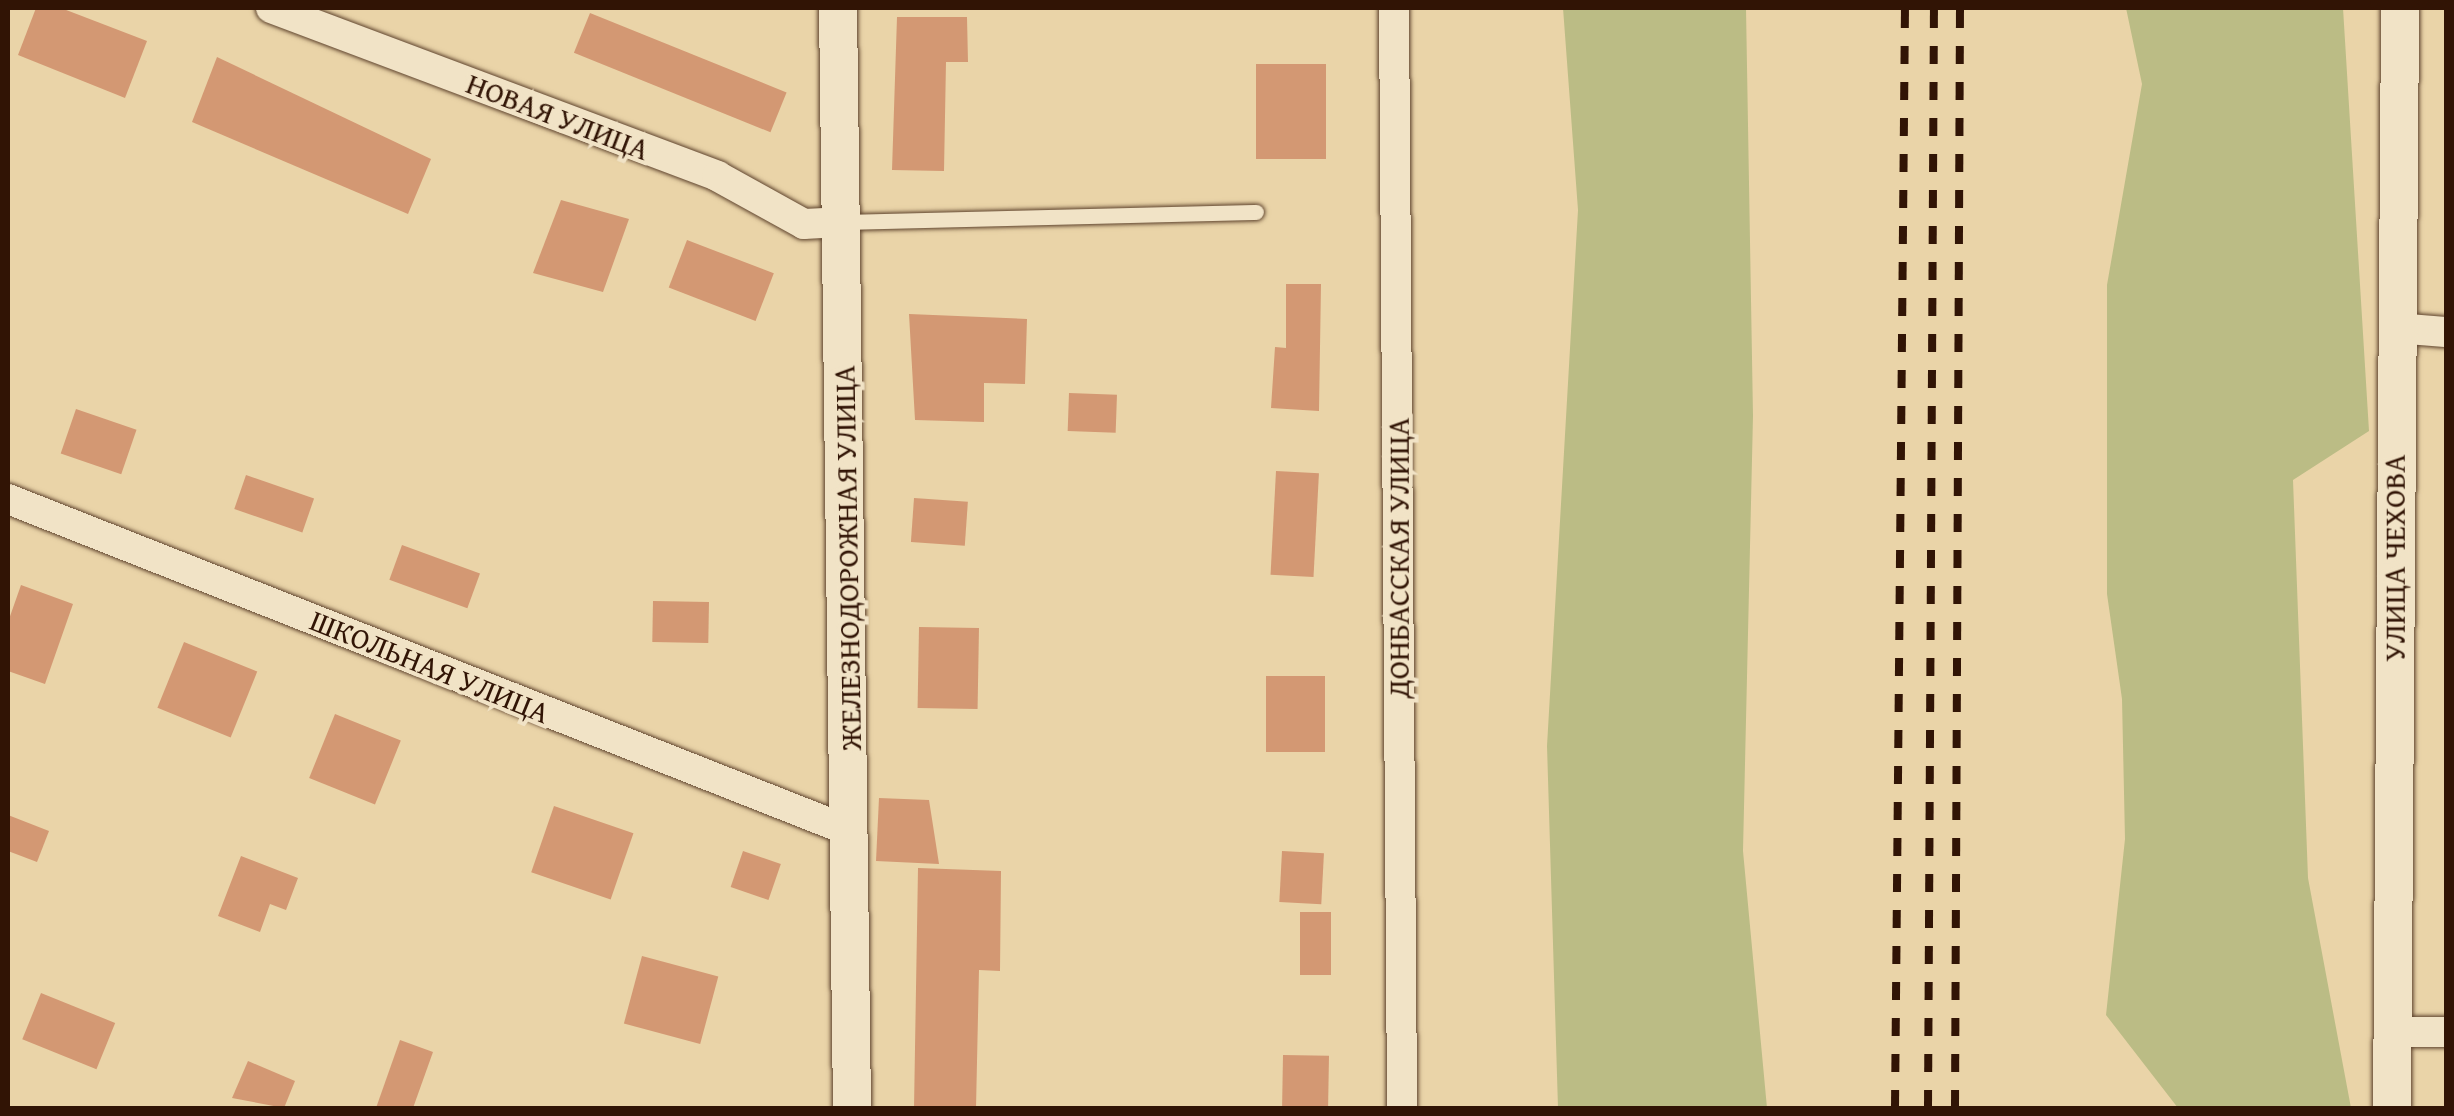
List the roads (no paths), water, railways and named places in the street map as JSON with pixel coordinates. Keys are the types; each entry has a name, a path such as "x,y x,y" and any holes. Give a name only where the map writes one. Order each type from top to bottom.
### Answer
{"street":[{"name":"НОВАЯ УЛИЦА","path":"272,8 717,176 804,224 840,222"},
{"name":"ЖЕЛЕЗНОДОРОЖНАЯ УЛИЦА","path":"838,8 852,832 852,1108"},
{"name":"ДОНБАССКАЯ УЛИЦА","path":"1394,8 1402,1108"},
{"name":"УЛИЦА ЧЕХОВА","path":"2392,1108 2400,8"},
{"path":"2396,328 2446,332"},
{"name":"ШКОЛЬНАЯ УЛИЦА","path":"8,499 852,832"},
{"path":"2392,1032 2446,1032"}],"lane":[{"path":"840,222 1256,212"}],"railway":[{"path":"1895,1108 1905,8"},
{"path":"1928,1108 1934,8"},
{"path":"1955,1108 1960,8"}]}
